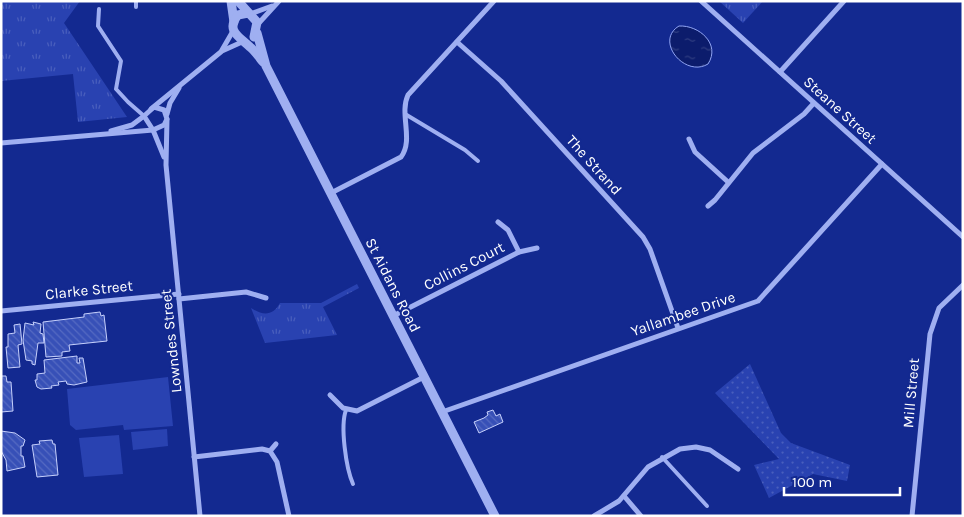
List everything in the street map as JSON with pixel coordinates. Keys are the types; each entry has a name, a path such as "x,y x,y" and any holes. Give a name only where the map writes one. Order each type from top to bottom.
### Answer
{"street":[{"path":"231,1 233,27 244,42"},
{"path":"238,1 249,14 257,28"},
{"path":"331,193 401,157 405,148 405,114 408,95 494,1"},
{"name":"Steane Street","path":"701,1 963,237"},
{"path":"780,72 844,1"},
{"path":"222,51 238,15 249,14 277,3"},
{"path":"103,133 132,125 222,51 252,39 257,28 277,3"},
{"name":"St Aidans Road","path":"257,28 266,66 495,516"},
{"name":"St Aidans Road","path":"244,42 266,66"},
{"name":"The Strand","path":"457,42 501,81 643,237 650,249 678,328"},
{"path":"1,143 153,130 164,125 170,103 181,86"},
{"path":"708,206 753,153 804,114 814,103"},
{"path":"151,108 161,108 167,118"},
{"path":"144,116 153,130"},
{"name":"Lowndes Street","path":"167,118 166,165 200,516"},
{"name":"Lowndes Street","path":"153,130 166,165"},
{"path":"689,139 695,152 728,182"},
{"name":"Yallambee Drive","path":"442,412 758,301 882,164"},
{"name":"Collins Court","path":"498,222 508,230 519,252"},
{"name":"Collins Court","path":"393,316 519,252 537,248"},
{"name":"Mill Street","path":"912,516 930,334 939,308 963,285"},
{"name":"Clarke Street","path":"1,311 246,292 266,298"},
{"path":"330,395 336,403 346,410 363,409 424,377"},
{"path":"270,451 276,444"},
{"path":"594,516 624,496 643,471 662,457 680,449 702,448 718,454 738,469"},
{"path":"194,457 262,450 270,451"},
{"path":"270,451 277,462 289,516"},
{"path":"624,496 641,516"}],"lane":[{"path":"136,1 136,7"},
{"path":"99,10 96,19 98,26 121,61 116,89 144,116"},
{"path":"405,114 466,150 478,162"},
{"path":"346,410 343,419 349,472 353,484"},
{"path":"662,457 707,506"}],"green space":[{"path":"1,1 80,1 64,23 127,117 78,122 73,74 1,81"},
{"path":"719,1 763,1 743,23"},
{"path":"357,284 359,288 323,307 337,335 265,343 251,308 267,313 274,310 280,303 321,303"},
{"path":"750,364 781,433 791,443 850,465 847,481 813,474 769,498 754,465 779,459 715,393"},
{"path":"168,377 173,426 124,430 123,425 76,430 70,425 67,389"},
{"path":"167,429 168,446 133,450 131,432"},
{"path":"119,435 123,474 84,477 79,438"}],"water":[{"path":"679,26 694,29 706,37 712,49 708,64 699,67 690,66 676,56 671,48 670,40 672,33"}],"building":[{"path":"100,312 101,316 104,315 107,341 69,345 70,351 62,352 62,356 46,357 43,322 84,317 84,314"},
{"path":"33,322 41,324 40,333 43,334 44,343 38,343 35,365 32,364 32,361 26,360 23,340 25,323 34,325"},
{"path":"20,324 22,344 18,345 20,367 8,368 6,347 8,347 8,334 15,333 14,325"},
{"path":"77,356 77,363 80,363 79,358 83,358 87,382 74,385 67,384 66,381 58,382 59,385 51,386 52,388 41,389 37,387 35,380 37,380 37,374 45,373 44,360"},
{"path":"1,376 6,376 7,382 11,382 13,411 1,412"},
{"path":"493,410 496,416 500,414 503,422 479,433 474,422 484,418 488,415 487,412"},
{"path":"1,431 15,433 25,440 23,446 21,446 21,456 23,456 25,467 7,471 6,460 1,451"},
{"path":"52,440 53,444 55,444 58,475 37,477 32,445 40,444 39,441"}]}
